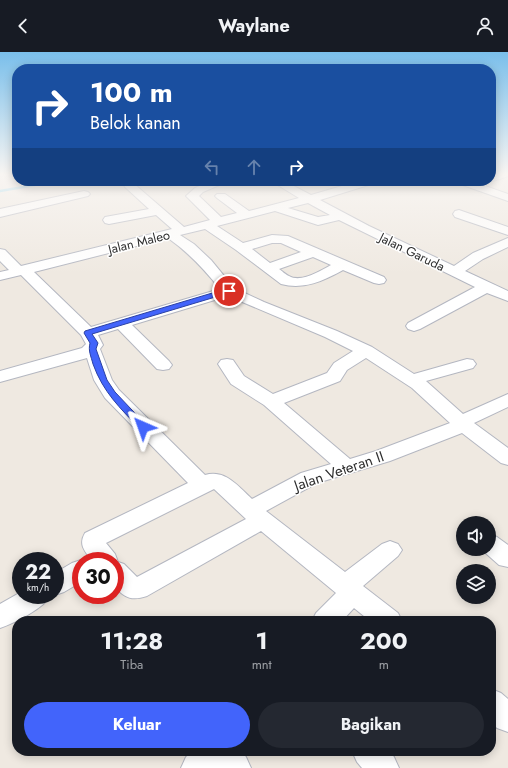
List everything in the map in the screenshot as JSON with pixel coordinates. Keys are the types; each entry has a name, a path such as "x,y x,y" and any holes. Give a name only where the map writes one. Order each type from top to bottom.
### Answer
{"street":[{"path":"0,213 25,207"},
{"path":"154,207 175,233 206,263 229,291 259,305 331,334 366,351 411,380 462,424 508,458"},
{"path":"201,207 213,223 241,247 286,281 294,283 308,281 342,266"},
{"path":"237,207 247,215"},
{"name":"Jalan Garuda","path":"325,207 454,272 508,297"},
{"path":"276,208 318,221 340,216"},
{"name":"Jalan Maleo","path":"0,276 276,208"},
{"path":"109,220 158,211"},
{"path":"459,214 508,231"},
{"path":"241,247 277,238 290,242 342,266 379,280"},
{"path":"454,272 478,256 508,242"},
{"path":"268,268 314,252"},
{"path":"0,253 21,271 90,341 103,380 112,394 202,485"},
{"path":"414,326 486,287"},
{"path":"0,377 82,354 90,341 121,323 229,291"},
{"path":"121,323 163,365"},
{"path":"271,401 334,377 340,367 366,351"},
{"path":"228,364 237,380 271,401 346,466"},
{"path":"411,380 467,364"},
{"name":"Jalan Veteran II","path":"124,581 132,588 138,589 255,516 270,498 309,478 382,456 462,424 508,400"},
{"path":"98,552 93,544 93,539 202,485 216,480 255,516 383,616"},
{"path":"496,549 508,558"},
{"path":"329,616 349,589 390,550"},
{"path":"0,616 22,604"},
{"path":"496,707 508,718"},
{"path":"197,768 212,756"},
{"path":"226,756 235,768"},
{"path":"372,756 383,768"}],"route":[{"path":"143,427 112,394 103,380 92,349 95,345 88,333 229,291"}]}
